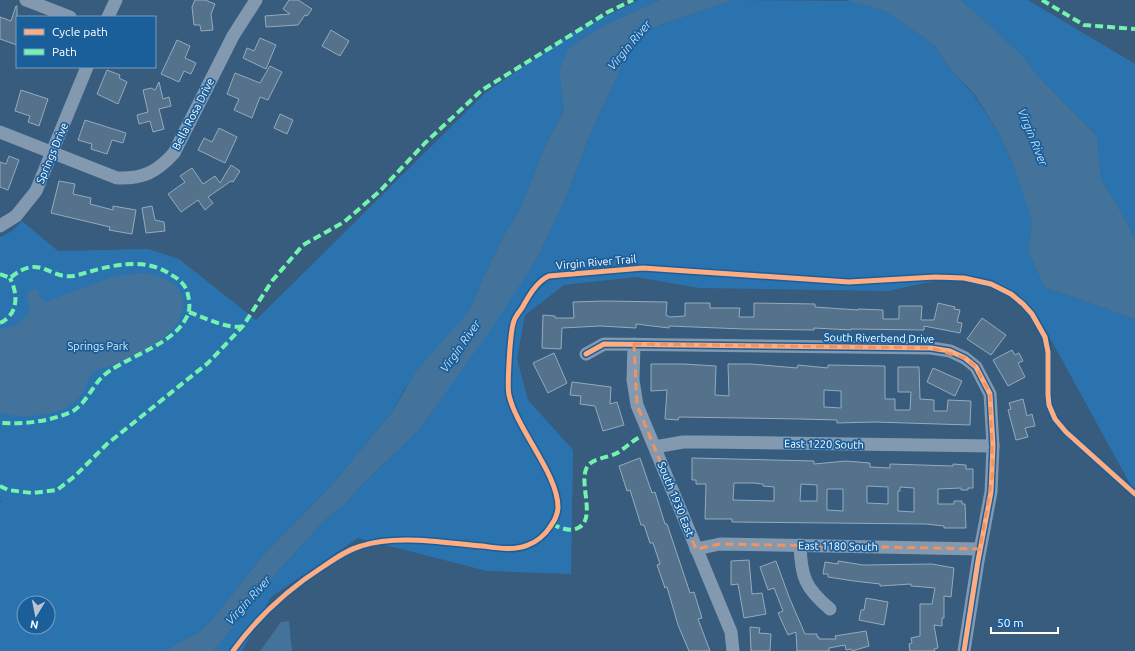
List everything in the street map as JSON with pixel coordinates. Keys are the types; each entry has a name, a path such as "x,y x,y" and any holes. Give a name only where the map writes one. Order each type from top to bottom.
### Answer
{"street":[{"path":"26,0 67,16"},
{"path":"108,16 116,0"},
{"name":"Bella Rosa Drive","path":"0,132 117,178 132,179 150,173 162,166 174,153 233,36 256,0"},
{"name":"Springs Drive","path":"0,226 16,216 36,191 87,68"},
{"name":"South Riverbend Drive","path":"586,354 604,344 634,344 931,348 950,351 965,358 976,367 990,394 993,446 991,492 980,549 964,651"},
{"name":"South 1930 East","path":"634,344 634,392 637,404 731,632 733,651"},
{"name":"East 1220 South","path":"655,447 683,442 993,446"},
{"name":"East 1180 South","path":"696,549 720,544 980,549"},
{"path":"800,545 800,568 807,585 817,598 830,609"}],"highlighted area":[{"path":"634,344 931,348 965,358 976,367 990,394 993,472 980,549 720,544 696,549 637,405"}],"green space":[{"name":"Springs Park","path":"639,0 660,0 607,24 580,40 559,71 564,111 546,144 521,207 504,235 483,278 470,310 404,390 392,412 330,487 265,553 211,621 198,633 179,642 166,651 0,651 0,502 2,502 0,500 0,237 12,231 22,221 58,251 148,249 179,259 256,320 485,93 572,33"},
{"path":"733,0 851,1 883,10 933,44 951,70 974,95 1000,135 1014,167 1032,222 1028,251 1044,287 1135,319 1135,493 1044,327 1016,292 961,275 888,291 700,288 636,277 564,285 525,315 517,359 528,400 573,450 571,574 487,571 358,538 271,597 242,651 214,651 279,570 325,520 345,504 361,486 419,430 539,255 567,195 590,135 624,61 649,29"},
{"path":"961,0 1028,0 1135,64 1135,241 1128,224 1101,179 1097,136 1038,76 1020,53"}],"water":[{"name":"Virgin River","path":"660,0 733,0 649,29 624,61 590,135 567,195 539,255 496,322 419,430 361,486 345,504 325,520 279,570 214,651 166,651 179,642 198,633 211,621 265,553 330,487 392,412 417,370 470,310 483,278 504,235 521,207 546,144 564,111 559,71 568,50 580,40 607,24"},
{"name":"Virgin River","path":"846,0 961,0 1020,53 1038,76 1097,136 1101,179 1128,224 1135,241 1135,319 1044,287 1028,251 1032,222 1014,167 1000,135 975,95 951,70 933,44 883,10"},
{"path":"144,273 156,275 171,282 179,290 183,297 184,302 182,313 172,330 154,345 143,351 93,373 89,378 82,394 75,401 56,412 33,416 0,413 0,329 16,325 28,314 29,304 26,295 32,289 38,290 41,298 46,302 115,276"},
{"path":"289,621 292,651 260,651 281,622"}],"building":[{"path":"195,0 205,0 215,4 211,14 213,30 201,31 200,25 194,25 192,7"},
{"path":"289,0 298,0 312,9 307,16 305,15 298,25 266,27 265,16 290,14 283,9"},
{"path":"17,6 16,45 0,39 0,17 11,21"},
{"path":"331,30 349,41 340,56 322,46"},
{"path":"260,38 276,45 266,69 243,58 247,48 254,51"},
{"path":"177,40 190,46 185,58 196,63 191,74 184,71 179,82 161,74"},
{"path":"270,66 282,72 268,100 260,97 252,118 234,110 239,99 227,94 235,73 260,83"},
{"path":"107,70 120,75 119,78 127,82 118,104 97,94"},
{"path":"159,82 163,99 169,97 171,106 159,109 164,129 153,132 150,121 139,124 137,115 148,112 143,90 151,88 155,90"},
{"path":"21,90 48,99 39,126 28,122 30,116 15,111"},
{"path":"280,114 293,120 287,134 274,128"},
{"path":"85,120 126,133 123,143 112,140 107,154 91,149 92,144 78,140"},
{"path":"219,128 237,137 225,163 198,150 204,138 212,142"},
{"path":"9,156 19,160 8,190 0,187 0,162 6,164"},
{"path":"231,165 240,171 233,182 231,181 208,197 213,203 205,210 198,200 181,212 168,194 185,182 180,176 192,168 203,184 215,176 220,183"},
{"path":"59,181 75,184 73,194 91,198 90,204 113,210 113,206 136,210 132,234 109,230 110,227 51,213"},
{"path":"152,206 155,220 164,222 165,231 146,233 142,208"},
{"path":"573,302 667,302 666,315 670,317 685,316 685,303 710,303 710,308 740,308 739,317 754,317 754,303 815,304 815,307 883,310 883,319 899,319 899,306 922,306 921,320 934,320 938,303 955,307 954,309 960,310 957,322 962,323 960,333 924,326 924,330 851,330 814,328 814,330 744,329 669,326 669,328 636,324 636,328 600,326 562,328 561,349 542,348 543,315 555,316 555,318 574,318"},
{"path":"982,318 1006,335 991,355 967,339"},
{"path":"1012,350 1015,355 1019,353 1023,361 1018,363 1025,377 1008,386 993,360"},
{"path":"554,353 567,383 548,393 533,363"},
{"path":"651,364 716,366 715,395 729,396 728,364 751,364 797,368 798,365 828,368 828,365 885,366 885,399 895,399 895,410 910,410 911,392 898,392 898,367 919,367 920,399 934,400 934,411 947,411 948,400 971,401 970,425 875,422 837,423 837,420 800,419 679,417 678,420 665,419 667,390 651,391","holes":["824,390 841,391 841,408 824,407"]},
{"path":"933,368 962,381 955,396 927,382"},
{"path":"572,382 611,387 610,404 617,402 624,425 603,431 595,406 580,404 581,396 570,395"},
{"path":"1023,399 1027,416 1032,414 1035,426 1025,428 1028,437 1016,440 1008,410 1011,409 1009,403"},
{"path":"640,458 652,493 655,492 665,524 667,524 690,593 694,592 702,618 698,619 710,651 689,651 678,625 667,587 665,588 657,565 660,564 653,543 650,543 644,525 641,525 630,490 627,491 619,466"},
{"path":"692,458 814,461 814,464 846,461 870,463 870,467 890,468 890,464 953,466 953,464 966,465 966,469 973,469 973,488 968,488 968,490 961,490 961,488 938,489 938,504 954,504 954,501 962,501 962,504 965,504 966,528 944,528 944,526 926,524 732,522 732,519 705,519 706,484 696,484 696,480 692,480","holes":["734,483 753,483 774,487 774,501 733,500","801,484 817,485 817,501 800,501","867,486 888,487 888,504 867,503","900,487 914,488 914,512 898,511 898,491 900,491","827,489 843,489 843,511 827,510"]},
{"path":"749,560 752,594 762,593 766,614 744,618 738,584 731,585 731,561"},
{"path":"776,561 789,597 805,634 817,634 819,639 836,639 835,636 866,631 869,646 852,651 851,649 846,650 845,645 829,648 829,651 797,651 796,632 788,635 778,613 783,611 774,588 768,590 760,567"},
{"path":"838,561 863,565 932,564 954,568 951,597 944,596 944,618 942,618 942,626 934,625 938,648 934,649 935,651 910,651 909,644 912,643 911,638 920,636 920,604 932,604 935,588 911,586 911,584 880,586 880,584 828,577 828,574 823,574 825,562 838,564"},
{"path":"866,598 888,602 884,625 859,620 861,610 864,610"},
{"path":"750,627 760,628 759,633 771,634 770,651 751,651"}],"marked path":[{"path":"0,486 8,490 32,493 57,490 75,476 107,444 208,363 243,326 272,281 303,245 344,222 380,191 425,143 482,90 608,12 633,0"},
{"path":"1042,0 1084,25 1135,29"},
{"path":"0,274 10,278 21,270 30,267 38,267 60,275 68,276 78,275 102,268 126,264 138,264 162,270 175,277 182,282 189,299 187,317 178,329 168,338 120,364 101,378 84,402 76,409 45,420 27,423 0,423"},
{"path":"0,323 6,319 14,309 15,297 13,284 10,278"},
{"path":"189,312 223,325 237,327 243,326"},
{"path":"552,524 568,530 578,528 586,517 587,509 584,482 589,464 617,453 642,436"}],"cycle path":[{"name":"Virgin River Trail","path":"233,651 253,626 274,604 311,575 346,552 356,548 375,542 405,540 421,540 500,548 517,548 531,544 546,533 556,518 558,507 556,494 545,466 513,409 509,395 508,381 510,346 516,316 533,290 549,276 643,268 849,282 935,277 964,278 991,284 1011,294 1023,304 1032,314 1045,337 1048,352 1049,405 1055,419 1066,432 1135,494"},
{"path":"586,354 604,344 931,348 950,351 965,358 976,367 990,394 993,446 991,492 978,561 964,651"}]}
